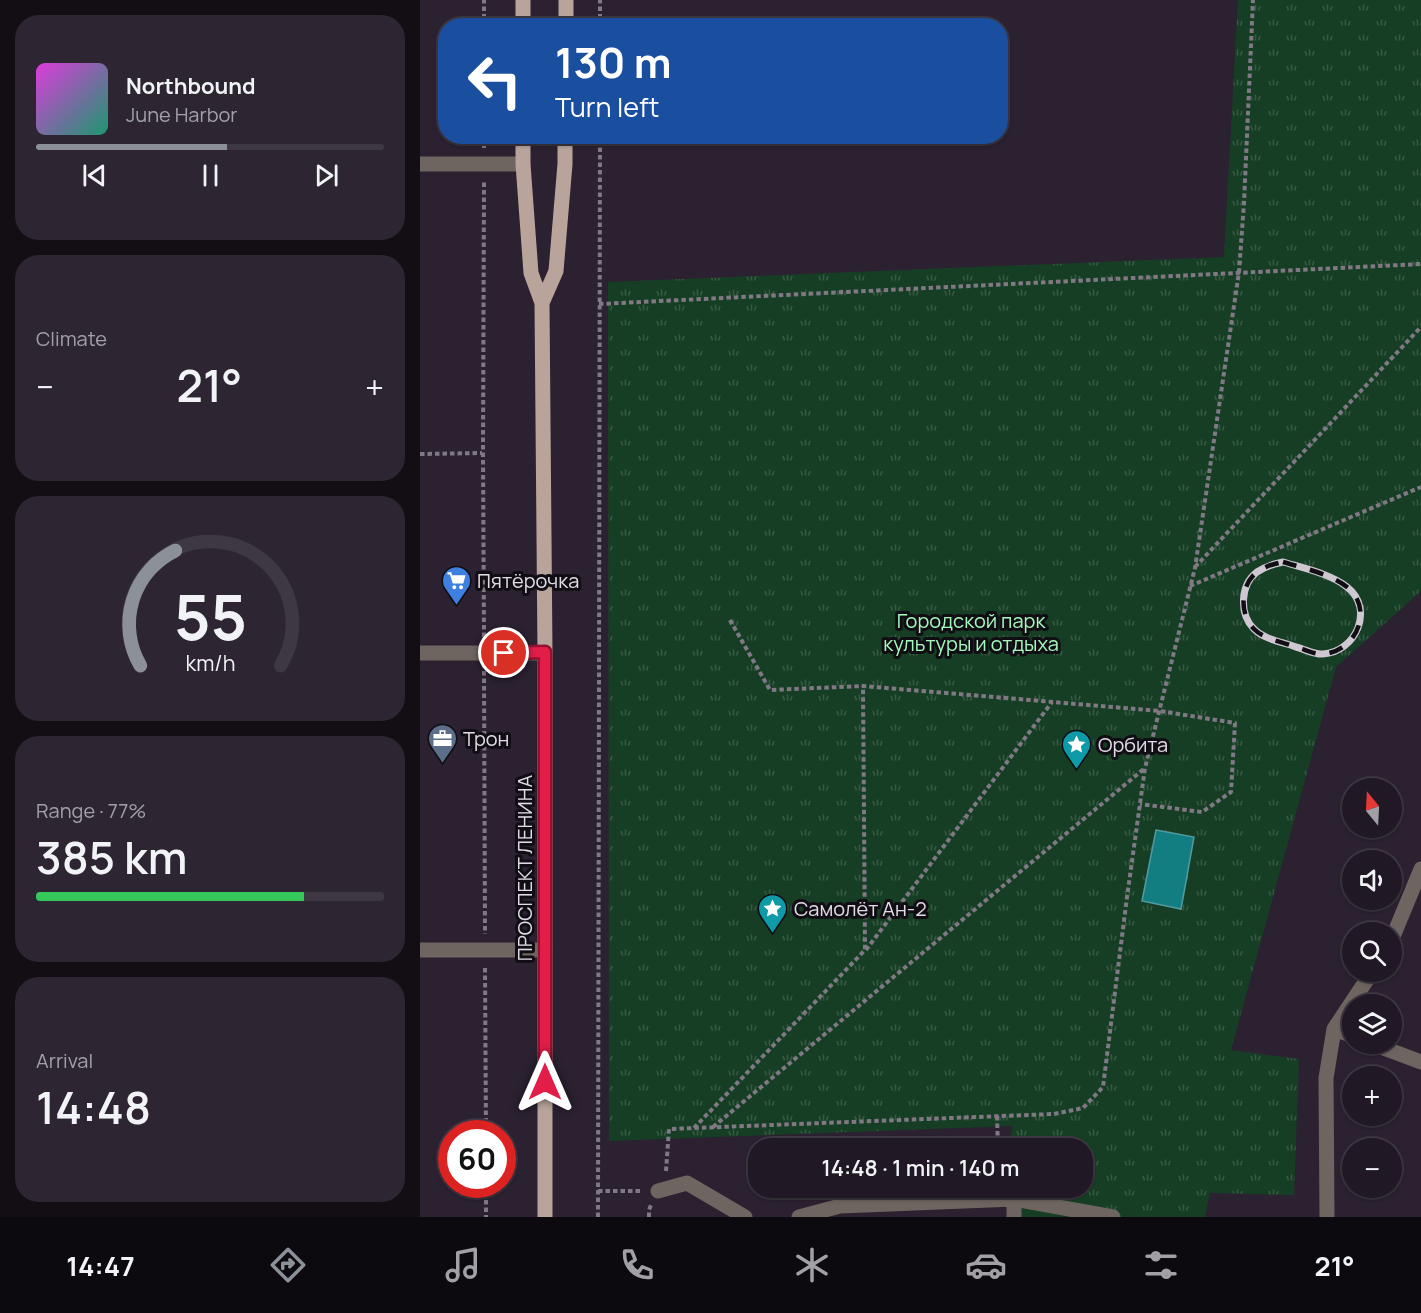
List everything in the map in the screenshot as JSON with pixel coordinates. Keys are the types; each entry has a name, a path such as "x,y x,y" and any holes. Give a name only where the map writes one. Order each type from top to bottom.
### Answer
{"main road":[{"path":"523,0 523,18"},
{"path":"566,0 566,18"},
{"name":"ПРОСПЕКТ ЛЕНИНА","path":"523,144 531,273 542,303 545,652 545,1217"},
{"name":"ПРОСПЕКТ ЛЕНИНА","path":"542,303 556,271 566,144"}],"lane":[{"path":"420,164 523,164"},
{"path":"420,653 545,652"},
{"path":"1399,922 1421,869"},
{"path":"420,950 545,950"},
{"path":"1327,1217 1326,1078 1334,1029 1365,982"},
{"path":"1334,1029 1342,1032"},
{"path":"1400,1054 1421,1062"},
{"path":"658,1191 687,1183 745,1217"},
{"path":"1014,1199 1014,1217"},
{"path":"799,1217 840,1206 916,1210 1014,1199 1113,1217"}],"path":[{"path":"484,0 484,18"},
{"path":"600,0 600,18"},
{"path":"669,1129 1054,1114 1083,1108 1103,1087 1145,768 1195,568 1239,272 1253,0"},
{"path":"598,1217 600,144"},
{"path":"599,304 1421,264"},
{"path":"1195,568 1421,327"},
{"path":"420,454 483,453"},
{"path":"1190,586 1421,486"},
{"path":"730,620 770,690 863,686 1160,711 1234,723 1231,792 1202,812 1140,804"},
{"path":"863,686 865,950"},
{"path":"693,1128 865,950 1052,702"},
{"path":"712,1127 1145,768"},
{"path":"997,1116 998,1138"},
{"path":"598,1191 658,1191"},
{"path":"486,1198 486,1217"}],"green space":[{"name":"Городской парк культуры и отдыха","path":"1238,0 1421,0 1421,591 1336,667 1231,1050 1299,1059 1294,1195 1210,1193 1205,1217 1021,1217 1021,1198 1093,1198 1093,1138 1010,1138 1013,1126 609,1141 608,282 1224,257"}],"shaded area":[{"path":"1156,830 1194,837 1181,909 1142,901"}],"railway":[{"path":"1283,562 1333,578 1347,587 1355,596 1360,606 1358,628 1345,646 1335,651 1317,654 1258,633 1249,623 1244,608 1247,584 1260,570 1283,562"}],"place":[{"name":"Пятёрочка","path":"456,606"},
{"name":"Трон","path":"442,764"},
{"name":"Орбита","path":"1077,770"},
{"name":"Самолёт Ан-2","path":"773,934"}],"route":[{"path":"504,653 545,652 545,1082"}]}
